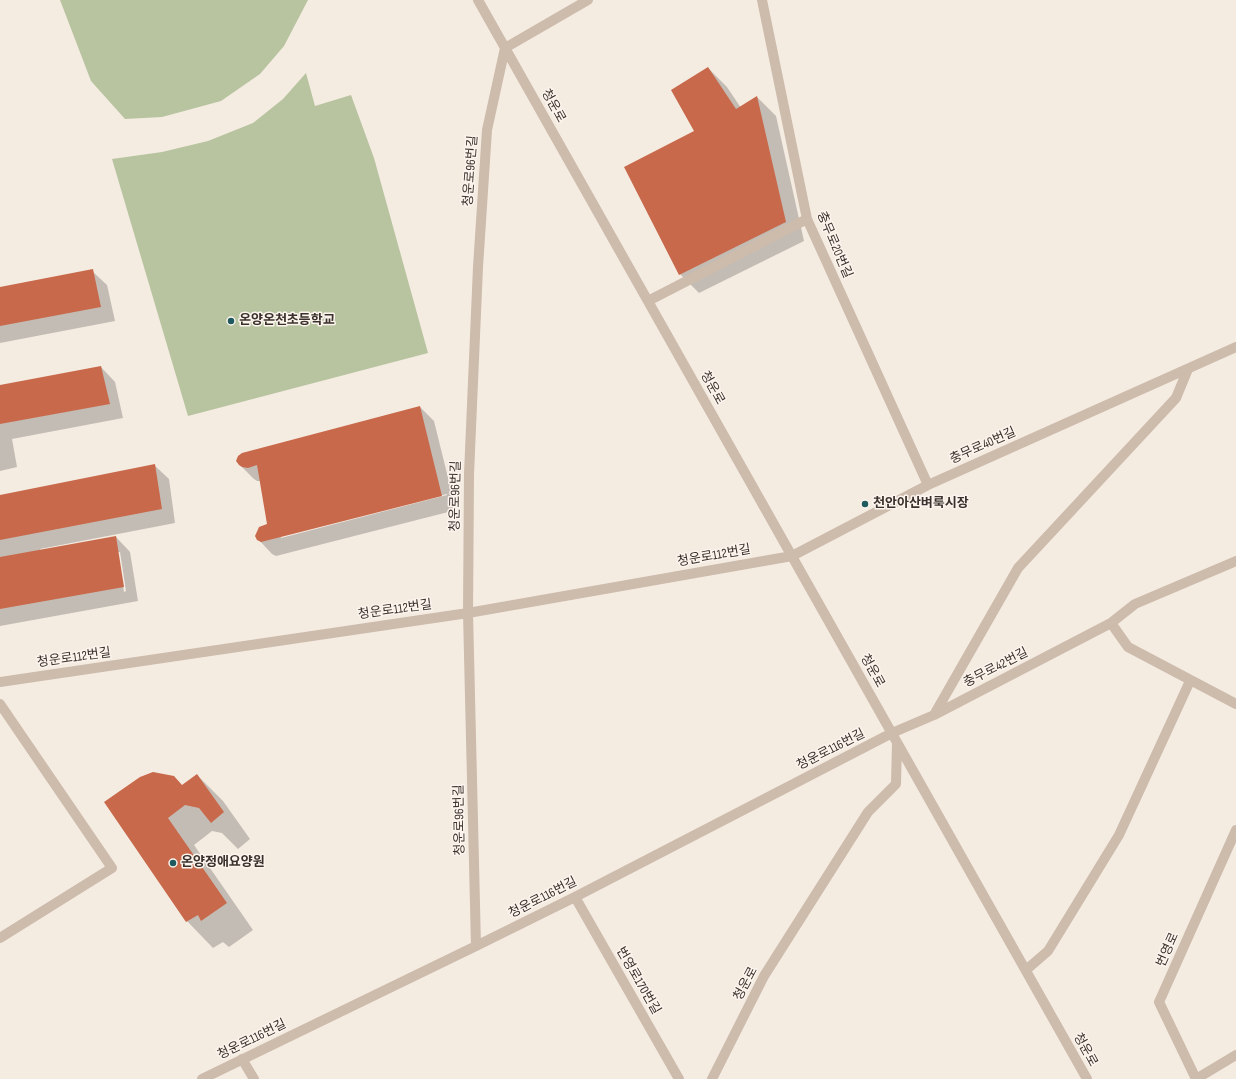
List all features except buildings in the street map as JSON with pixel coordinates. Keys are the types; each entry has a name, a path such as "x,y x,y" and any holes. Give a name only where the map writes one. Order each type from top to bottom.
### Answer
{"street":[{"name":"청운로","path":"478,0 1087,1079"},
{"path":"505,48 588,0"},
{"name":"충무로20번길","path":"762,0 807,219 928,485"},
{"name":"청운로96번길","path":"476,946 468,613 469,474 478,260 487,130 505,48"},
{"path":"648,300 807,219"},
{"name":"충무로40번길","path":"792,556 928,485 1236,347"},
{"path":"934,715 1018,568 1176,398 1188,369"},
{"name":"청운로112번길","path":"0,682 468,613 792,556"},
{"name":"충무로42번길","path":"894,737 1111,623 1135,604 1236,561"},
{"path":"1111,623 1128,648 1236,704"},
{"path":"1026,970 1048,951 1120,835 1190,681"},
{"path":"0,704 112,868 0,938"},
{"name":"청운로","path":"712,1079 768,969 868,812 896,784 894,737"},
{"name":"청운로116번길","path":"202,1079 476,946 894,737"},
{"name":"번영로","path":"1236,830 1159,1002 1196,1079 1236,1055"},
{"name":"번영로170번길","path":"575,897 678,1079"},
{"path":"242,1059 254,1079"}],"green space":[{"path":"60,0 308,0 284,46 260,74 221,101 162,117 125,119 91,81"},
{"path":"306,73 315,106 351,95 374,158 428,353 188,416 112,159 162,152 208,141 253,123 283,99"}],"place":[{"name":"온양온천초등학교","path":"231,321"},
{"name":"천안아산벼룩시장","path":"865,504"},
{"name":"온양정애요양원","path":"173,863"}]}
